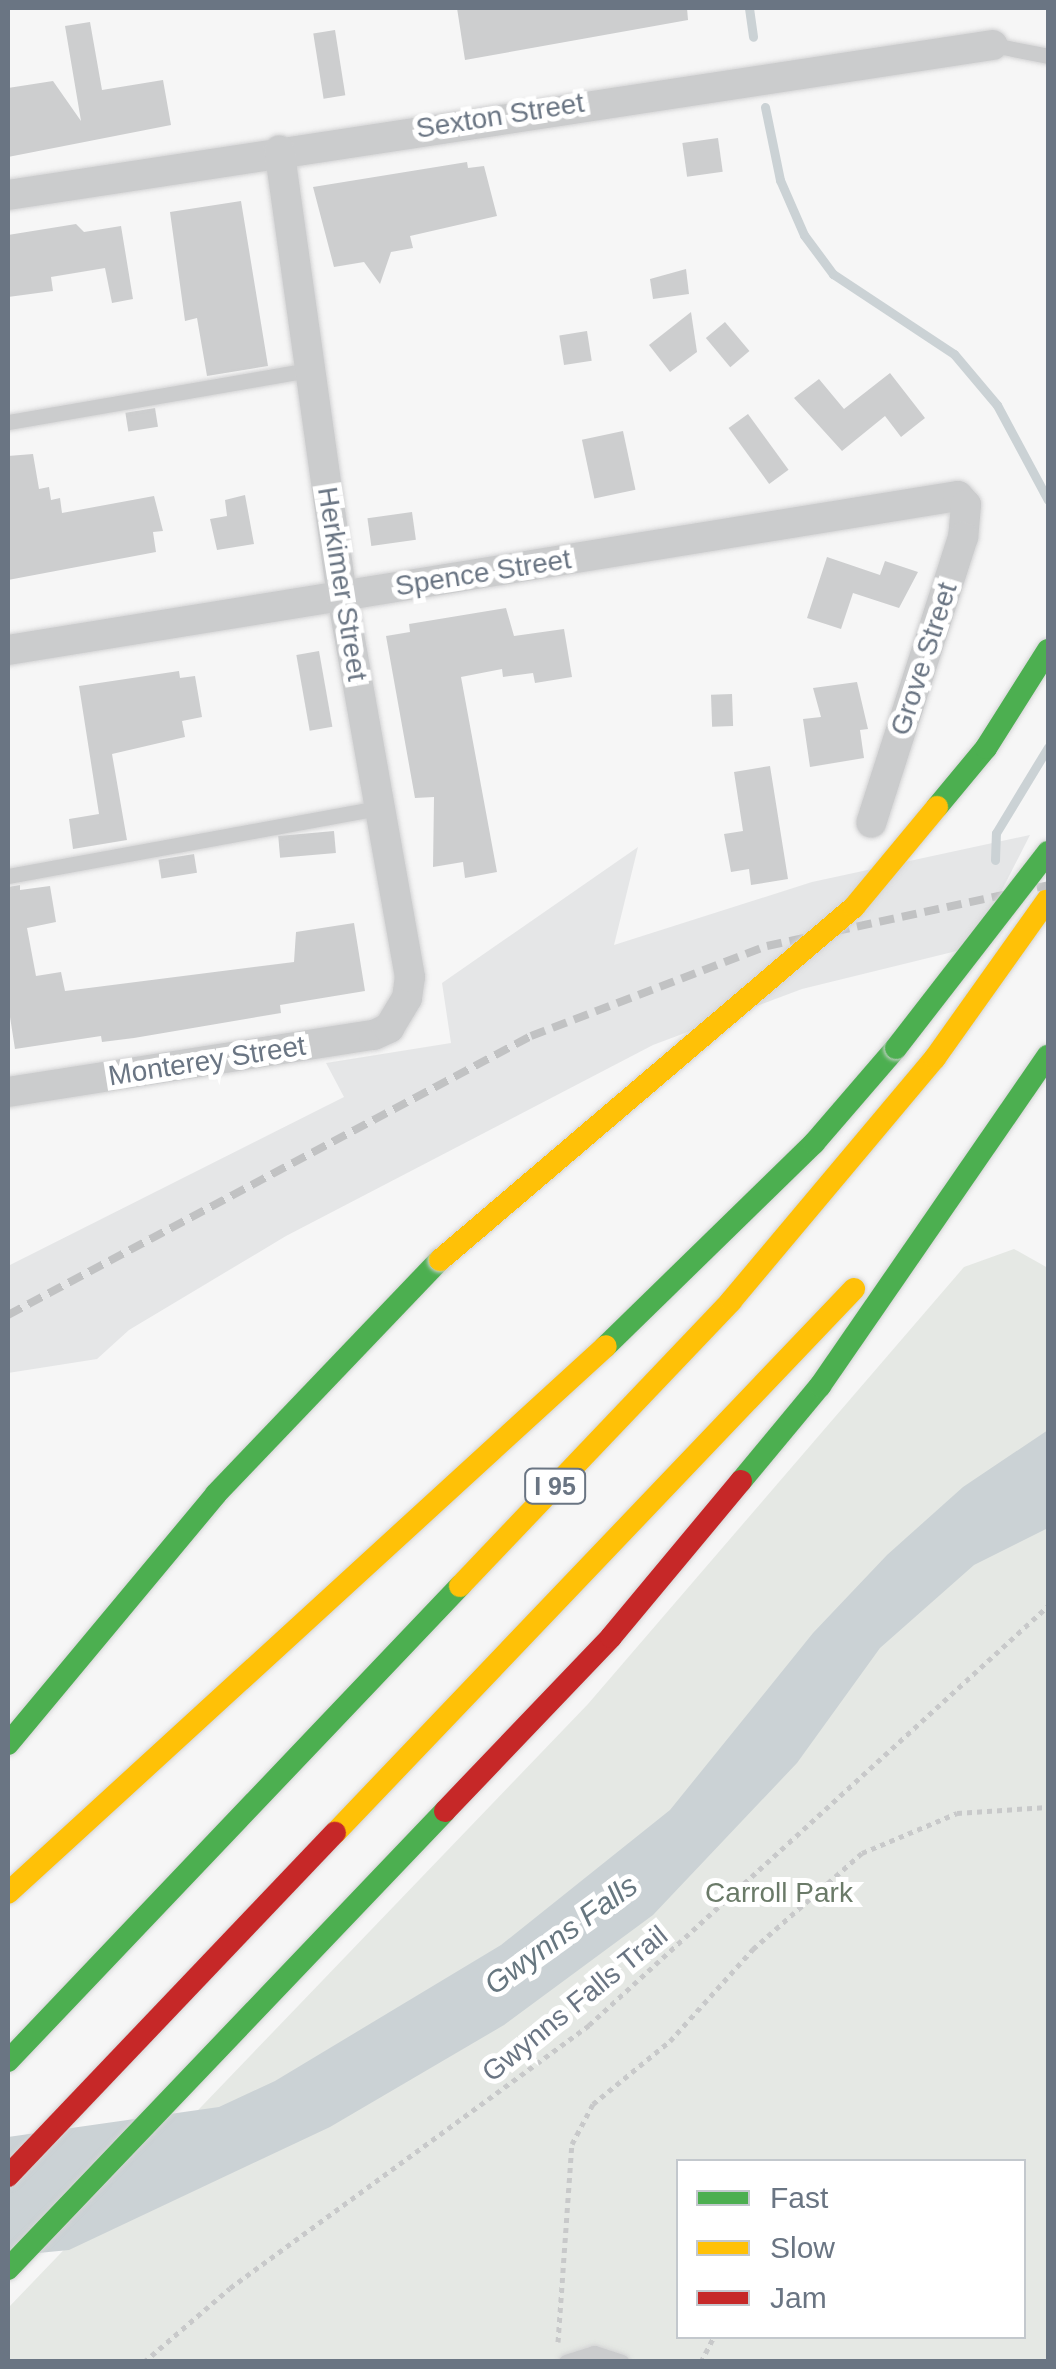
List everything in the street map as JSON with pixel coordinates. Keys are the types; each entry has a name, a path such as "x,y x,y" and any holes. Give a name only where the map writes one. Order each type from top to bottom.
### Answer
{"highway":[{"path":"8,1744 216,1494 440,1260 744,1007 854,907 986,748 1048,650"},
{"path":"8,1893 692,1267 814,1144 896,1048 1048,852"},
{"name":"I 95","path":"8,2061 731,1301 935,1058 1048,900"},
{"path":"8,2270 611,1636 820,1386 1048,1056"},
{"path":"8,2176 797,1352 1030,1082"},
{"path":"8,1866 89,1818"}],"street":[{"name":"Sexton Street","path":"8,195 279,150 993,45"},
{"name":"Herkimer Street","path":"279,150 342,596 410,976 400,1015"},
{"name":"Spence Street","path":"8,650 958,496"},
{"name":"Grove Street","path":"871,823 963,537 966,505 958,496"},
{"name":"Monterey Street","path":"8,1092 374,1035 400,1015"}],"lane":[{"path":"993,45 1048,56"},
{"path":"8,422 310,370"},
{"path":"8,876 380,808"},
{"path":"566,2362 594,2353 622,2362"}],"path":[{"name":"Gwynns Falls Trail","path":"144,2362 230,2288 589,2026 1048,1606"},
{"path":"557,2346 572,2144 593,2104 670,2041 753,1949 862,1853 957,1812 1048,1807"},
{"path":"702,2362 713,2339"}],"shaded area":[{"path":"1030,835 973,947 802,989 653,1045 286,1236 129,1330 97,1359 8,1373 8,1266 344,1097 326,1063 451,1043 442,983 638,847 614,945 812,882"}],"green space":[{"name":"Carroll Park","path":"1014,1249 1048,1268 1048,2361 8,2361 8,2308 588,1704 964,1267"}],"water":[{"name":"Gwynns Falls","path":"1048,1430 1048,1528 974,1565 880,1648 797,1763 653,1915 504,2025 330,2127 69,2250 8,2256 8,2137 219,2107 275,2081 501,1945 670,1810 813,1633 887,1555 963,1487"}],"building":[{"path":"457,8 687,8 688,20 465,60"},
{"path":"90,22 102,90 163,80 171,125 8,157 8,88 53,81 81,121 65,26"},
{"path":"335,30 345,95 324,99 313,33"},
{"path":"718,138 723,172 687,177 682,143"},
{"path":"467,162 468,168 484,166 497,216 410,236 413,248 391,252 380,284 364,262 334,267 313,187"},
{"path":"241,201 268,366 207,376 197,318 185,321 170,212"},
{"path":"76,224 84,232 121,226 133,299 112,303 105,268 51,277 53,291 8,297 8,235"},
{"path":"686,269 689,294 653,299 650,279"},
{"path":"691,312 697,352 670,372 649,345"},
{"path":"725,322 749,351 730,367 706,338"},
{"path":"587,331 592,361 564,365 559,335"},
{"path":"890,373 925,418 901,437 885,416 842,451 794,398 819,379 844,409"},
{"path":"155,408 158,427 128,431 125,413"},
{"path":"748,414 789,470 769,484 729,428"},
{"path":"623,431 635,490 594,498 582,440"},
{"path":"33,454 39,489 49,487 51,500 60,498 62,513 154,496 163,531 153,532 156,552 8,580 8,456"},
{"path":"245,495 254,544 217,550 210,519 227,516 225,500"},
{"path":"412,512 416,540 371,546 367,518"},
{"path":"827,557 880,575 885,561 918,572 899,608 853,593 841,629 807,618"},
{"path":"506,608 514,636 564,629 572,677 535,683 533,673 503,677 502,669 461,677 497,872 465,878 463,862 433,867 434,797 415,798 386,636 410,632 409,624"},
{"path":"319,651 332,727 310,731 296,655"},
{"path":"179,671 180,678 195,676 202,717 182,721 185,737 112,754 127,840 73,849 69,819 99,814 79,686"},
{"path":"857,682 868,729 860,730 864,758 810,767 803,719 821,717 813,688"},
{"path":"732,694 733,726 712,727 711,695"},
{"path":"770,766 788,879 751,885 749,869 731,872 724,834 743,831 734,772"},
{"path":"334,831 336,853 280,858 278,836"},
{"path":"194,854 197,873 161,878 158,860"},
{"path":"20,885 20,890 50,886 56,922 27,928 36,976 61,972 65,991 294,962 296,932 354,923 365,991 280,1005 281,1013 134,1038 102,1042 101,1036 15,1049 8,1004 8,887"}],"waterway":[{"path":"749,8 753,37"},
{"path":"765,107 780,180 804,235 833,274 954,354 997,405 1048,500"},
{"path":"995,860 996,833 1048,747"}],"railway":[{"path":"8,1315 531,1036 767,946 1048,885"}],"traffic: fast":[{"path":"937,807 986,748 1048,650"},
{"path":"896,1048 1048,852"},
{"path":"606,1346 814,1143 896,1048"},
{"path":"741,1481 820,1386 1048,1056"},
{"path":"8,1744 216,1494 440,1260"},
{"path":"8,2061 460,1586"},
{"path":"8,2269 445,1811"}],"traffic: slow":[{"path":"440,1260 854,907 937,807"},
{"path":"460,1586 731,1301 935,1058 1048,899"},
{"path":"335,1833 854,1289"},
{"path":"8,1893 606,1346"}],"traffic: jam":[{"path":"445,1811 611,1637 741,1481"},
{"path":"8,2176 335,1833"}]}
